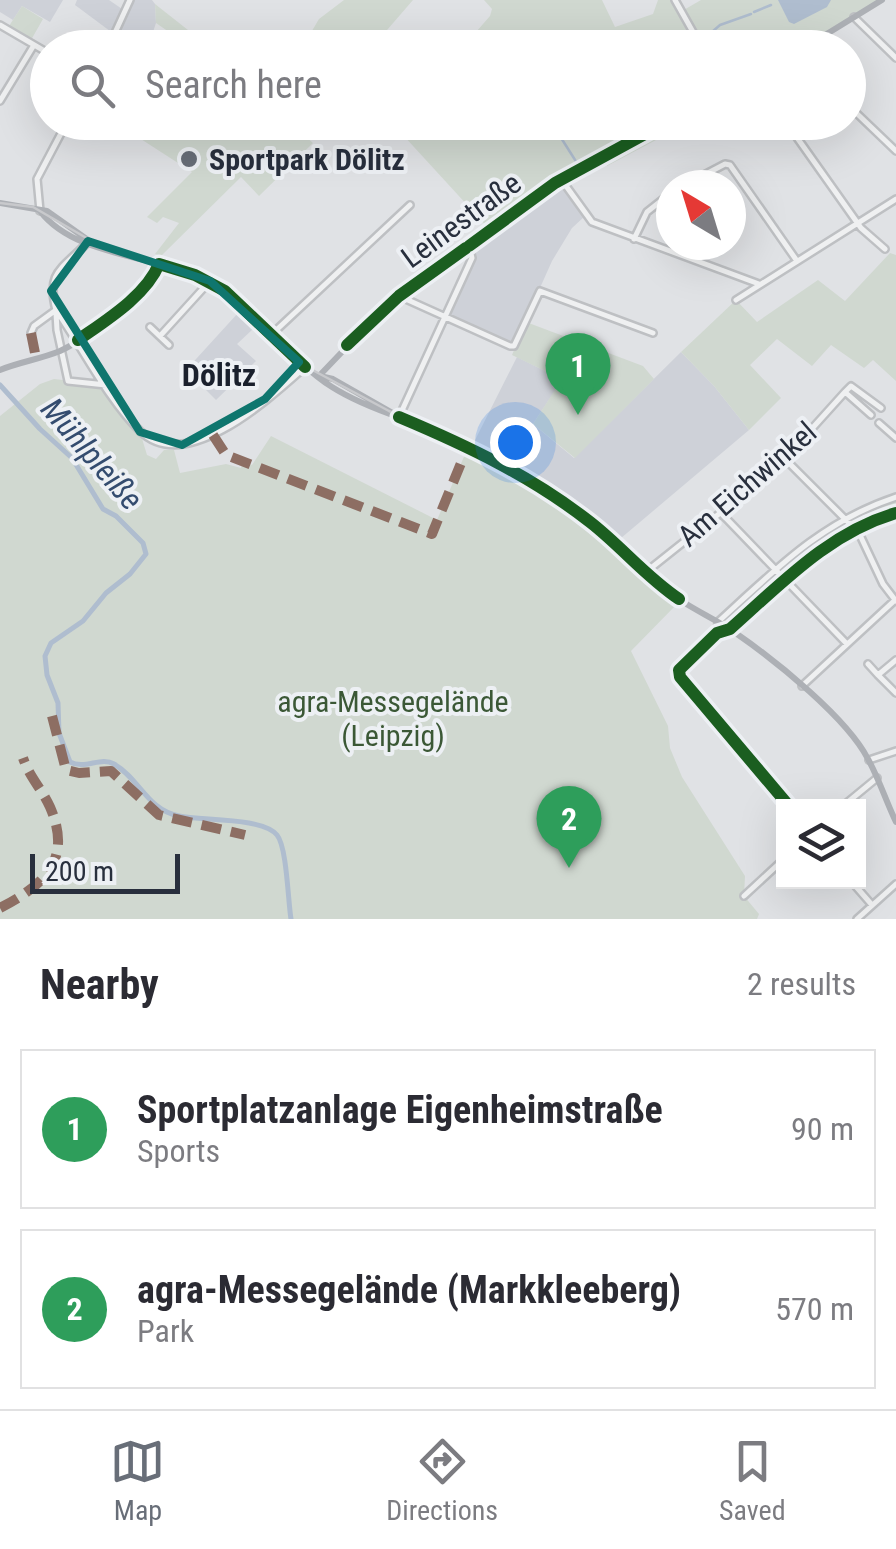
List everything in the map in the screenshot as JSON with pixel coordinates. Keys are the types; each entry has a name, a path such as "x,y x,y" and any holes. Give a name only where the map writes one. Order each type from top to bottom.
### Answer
{"main road":[{"path":"833,30 882,0"},
{"name":"Leinestraße","path":"319,376 399,296 561,179 634,140"},
{"path":"0,204 51,213 81,232 88,242 210,282 232,296 330,386 524,474 589,522 679,599 730,630 802,686 855,740 869,760 896,822"},
{"path":"0,370 78,340 125,304 155,273 158,264"}],"street":[{"path":"116,30 130,0"},
{"path":"675,0 692,30"},
{"path":"854,17 896,58"},
{"path":"0,25 30,43"},
{"path":"0,100 30,51"},
{"path":"866,122 896,151"},
{"path":"40,210 38,179 58,140"},
{"path":"799,140 858,223 885,249"},
{"path":"561,179 588,219 759,284"},
{"path":"746,187 796,261"},
{"path":"736,300 896,199"},
{"path":"634,239 648,212 656,205"},
{"path":"271,335 410,206"},
{"path":"88,242 54,277 52,291 68,381 106,385"},
{"path":"399,417 472,258 469,246"},
{"path":"160,336 210,282"},
{"path":"399,296 514,346 540,291 653,333"},
{"path":"30,333 56,310"},
{"path":"56,310 140,432 164,444 182,446 203,441 287,382 302,364"},
{"path":"150,327 170,346"},
{"path":"871,414 846,392 850,386 881,408"},
{"name":"Am Eichwinkel","path":"646,572 784,458 846,392"},
{"path":"878,424 895,436"},
{"path":"784,458 859,533 883,584 896,600 802,686"},
{"path":"717,633 718,622 808,541 842,518 896,497"},
{"path":"721,512 847,644"},
{"path":"783,799 679,675 680,667 717,633 730,630 817,552 853,529 896,513"},
{"path":"878,675 896,660"},
{"path":"868,664 896,693"},
{"path":"869,760 896,751"},
{"path":"850,799 876,778"},
{"path":"744,896 776,866"},
{"path":"857,919 896,884"},
{"path":"858,889 872,905"}],"highlighted area":[{"path":"88,241 210,281 299,362 265,399 182,445 140,432 51,291"}],"shaded area":[{"path":"0,0 63,0 50,22 22,6 13,20 0,12"},
{"path":"77,0 109,0 125,11 116,30 109,30 75,5"},
{"path":"134,0 152,0 154,30 120,29"},
{"path":"561,179 585,216 572,228 552,261 514,346 445,317 472,259 469,246"},
{"path":"238,313 253,329 237,344 256,361 216,400 186,370"},
{"path":"681,352 749,430 614,544 528,478 471,448 517,357 549,373 555,362 570,368 533,424 574,458"}],"green space":[{"path":"344,0 413,0 387,30 312,30 319,19"},
{"path":"484,0 602,0 615,27 653,14 658,0 675,0 682,11 701,0 882,0 832,30 478,30 492,9"},
{"path":"155,4 188,30 166,30 156,23"},
{"path":"22,6 43,19 37,30 30,30 30,39 9,26"},
{"path":"142,140 313,143 259,196 241,177 161,256 155,254 179,223 163,217 157,223 147,217 192,172"},
{"path":"408,140 656,140 607,166 603,158 561,179 491,231"},
{"path":"890,253 896,255 896,381 873,360 864,368 831,345 812,366 777,339 750,365 781,398 749,430 681,352 736,300 757,322 818,280 845,301"},
{"path":"526,322 643,366 654,379 575,458 533,424 569,368 556,362 549,373 512,355"},
{"name":"agra-Messegelände (Leipzig)","path":"54,379 106,385 140,432 147,455 156,459 164,450 174,450 180,473 226,464 241,468 243,462 252,465 271,436 437,520 466,452 526,486 576,523 677,604 631,651 668,726 670,748 682,777 745,876 744,896 759,914 757,919 0,919 0,416 40,384"},
{"path":"896,497 896,513 832,541 730,629 718,622 823,530"}],"water":[{"path":"778,0 831,0 827,7 794,24 789,22"}],"waterway":[{"path":"754,12 771,5"},
{"path":"714,30 751,14"},
{"path":"562,140 577,163"},
{"path":"484,229 553,179 625,140"},
{"name":"Mühlpleiße","path":"0,385 72,458 103,509 116,516 143,543 146,554 83,621 51,643 45,656 47,675 58,703 59,733 70,762 114,764 168,813 245,822 269,829 277,835 283,851 291,919"}],"tram line":[{"path":"0,203 33,207 102,247 211,281 233,296 305,366 389,411 526,475 589,520 679,599"}],"marked path":[{"path":"31,333 36,358"},
{"path":"213,435 226,455 432,534 468,446"},
{"path":"52,716 66,770 111,771 159,815 245,835"},
{"path":"0,908 41,880 56,856 58,842 50,807 23,758"}],"cycle path":[{"path":"469,246 555,183 634,140"},
{"path":"347,345 399,296 466,248"},
{"path":"78,340 135,297 159,264 195,275 225,291 305,367"},
{"path":"399,417 474,451 545,490 590,522 679,599"},
{"path":"783,799 680,677 679,670 717,633 730,629 827,547 896,513"}],"place":[{"name":"Sportpark Dölitz","path":"189,159"},
{"name":"Sportplatzanlage Eigenheimstraße","path":"578,415"},
{"name":"agra-Messegelände (Markkleeberg)","path":"569,868"}],"district":[{"name":"Dölitz","path":"219,375"}]}
